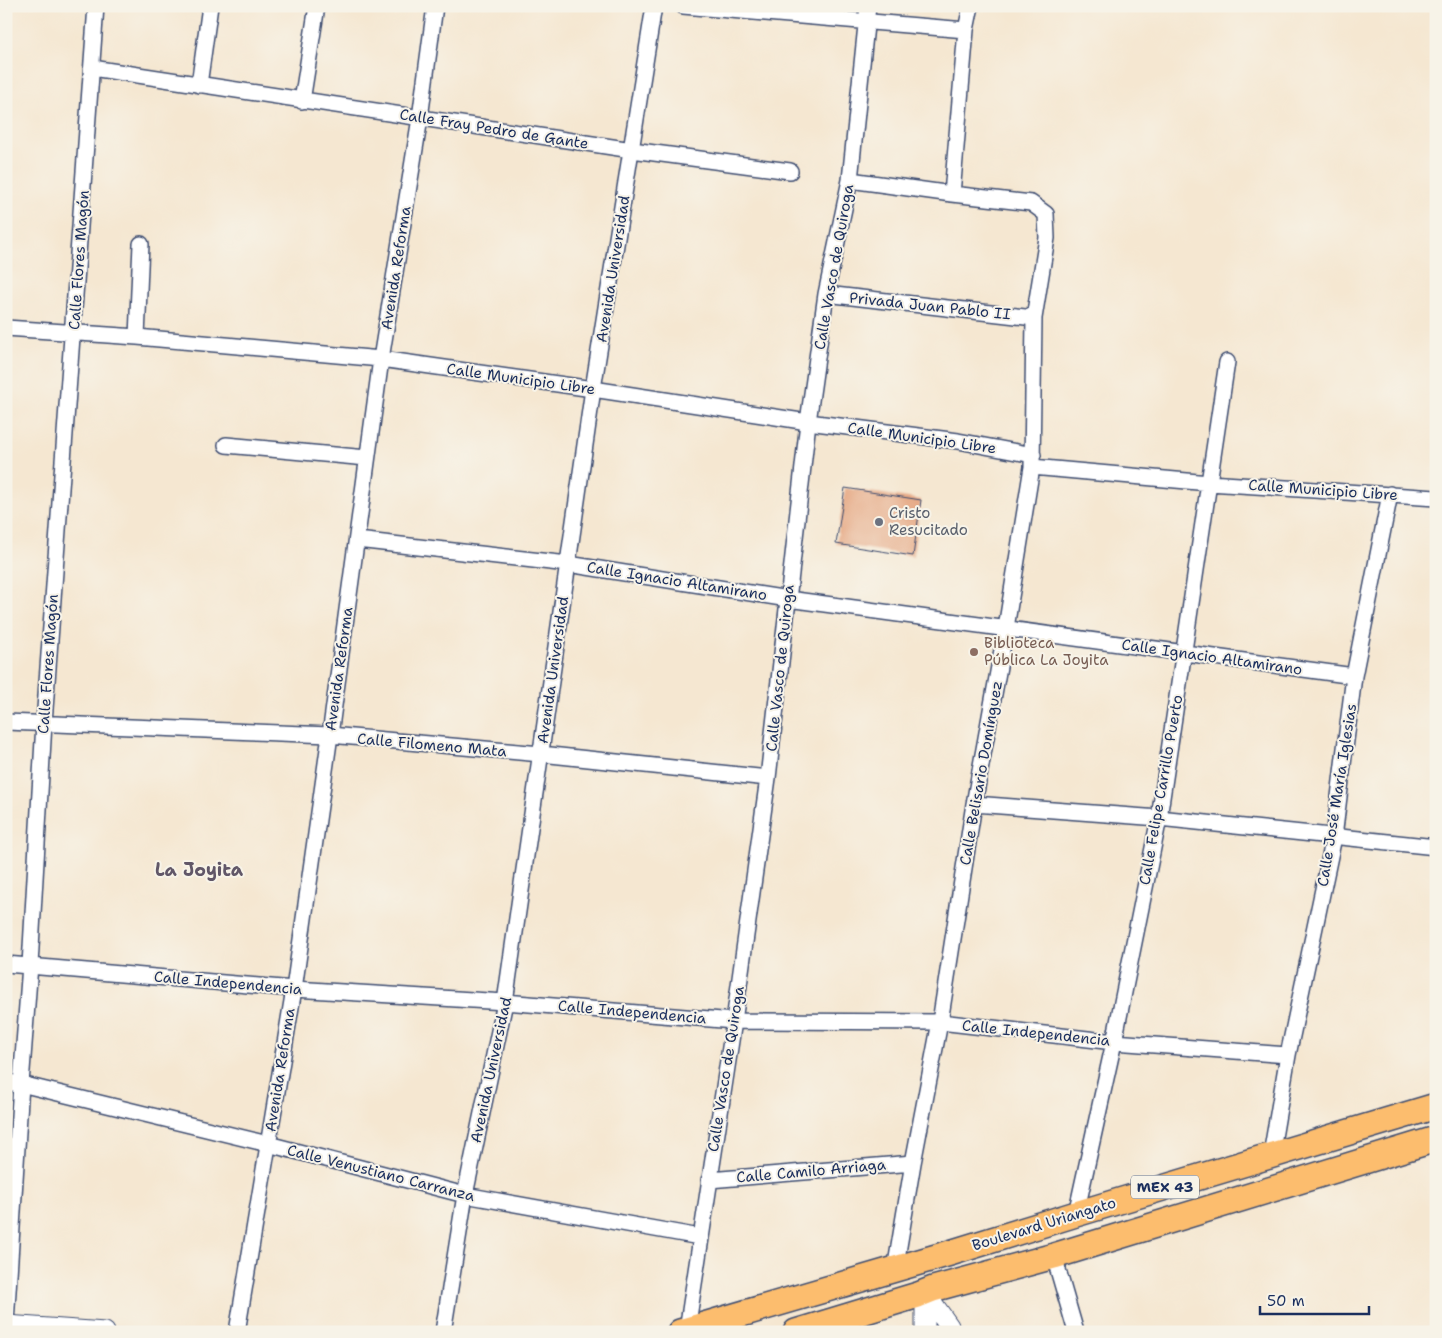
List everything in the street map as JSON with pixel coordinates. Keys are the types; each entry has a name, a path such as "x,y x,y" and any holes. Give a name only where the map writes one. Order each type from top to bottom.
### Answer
{"main road":[{"name":"Boulevard Uriangato","path":"683,1331 895,1270 1436,1106"},
{"name":"Boulevard Uriangato","path":"796,1332 925,1292 1054,1256 1436,1139"},
{"path":"895,1270 925,1292 950,1253"}],"street":[{"name":"Calle Flores Magón","path":"6,1324 14,1083 30,965 44,723 74,333 96,6"},
{"path":"199,85 210,6"},
{"path":"302,100 317,6"},
{"name":"Avenida Reforma","path":"237,1332 294,989 381,359 420,118 435,6"},
{"name":"Avenida Universidad","path":"443,1332 465,1195 505,1002 593,389 654,6"},
{"path":"682,6 966,30"},
{"name":"Calle Vasco de Quiroga","path":"683,1331 700,1237 734,1021 768,778 808,422 826,294 850,180 868,6"},
{"path":"850,180 952,194 966,30 971,6"},
{"name":"Calle Fray Pedro de Gante","path":"92,68 632,150 790,171"},
{"name":"Calle Belisario Domínguez","path":"895,1270 940,1022 974,804 1006,628 1032,461 1034,318 1047,238 1046,214 1031,203 952,194"},
{"path":"136,337 140,244"},
{"name":"Privada Juan Pablo II","path":"826,294 1034,318"},
{"name":"Calle Municipio Libre","path":"6,328 136,337 381,359 808,422 958,441 1032,461 1209,483 1436,498"},
{"name":"Calle Felipe Carrillo Puerto","path":"1076,1214 1114,1042 1159,818 1227,362"},
{"path":"226,445 367,458"},
{"name":"Calle José María Iglesias","path":"1270,1155 1288,1055 1334,838 1354,676 1390,494"},
{"name":"Calle Ignacio Altamirano","path":"357,540 568,564 788,599 1354,676"},
{"name":"Calle Filomeno Mata","path":"6,722 330,735 541,754 768,778"},
{"path":"974,804 1159,818 1334,838 1436,847"},
{"name":"Calle Independencia","path":"6,964 294,989 505,1002 734,1021 940,1022 1114,1042 1288,1055"},
{"name":"Calle Venustiano Carranza","path":"14,1083 268,1144 465,1195 700,1237"},
{"name":"Calle Camilo Arriaga","path":"709,1180 913,1163"},
{"path":"1054,1256 1076,1332"},
{"path":"925,1292 925,1332"},
{"path":"925,1292 949,1326 950,1332"},
{"path":"6,1324 105,1332"}],"building":[{"name":"Cristo Resucitado","path":"845,488 921,500 913,556 836,544"}],"place":[{"name":"Cristo Resucitado","path":"879,522"},
{"name":"Biblioteca Pública La Joyita","path":"974,652"}],"district":[{"name":"La Joyita","path":"199,870"}]}
